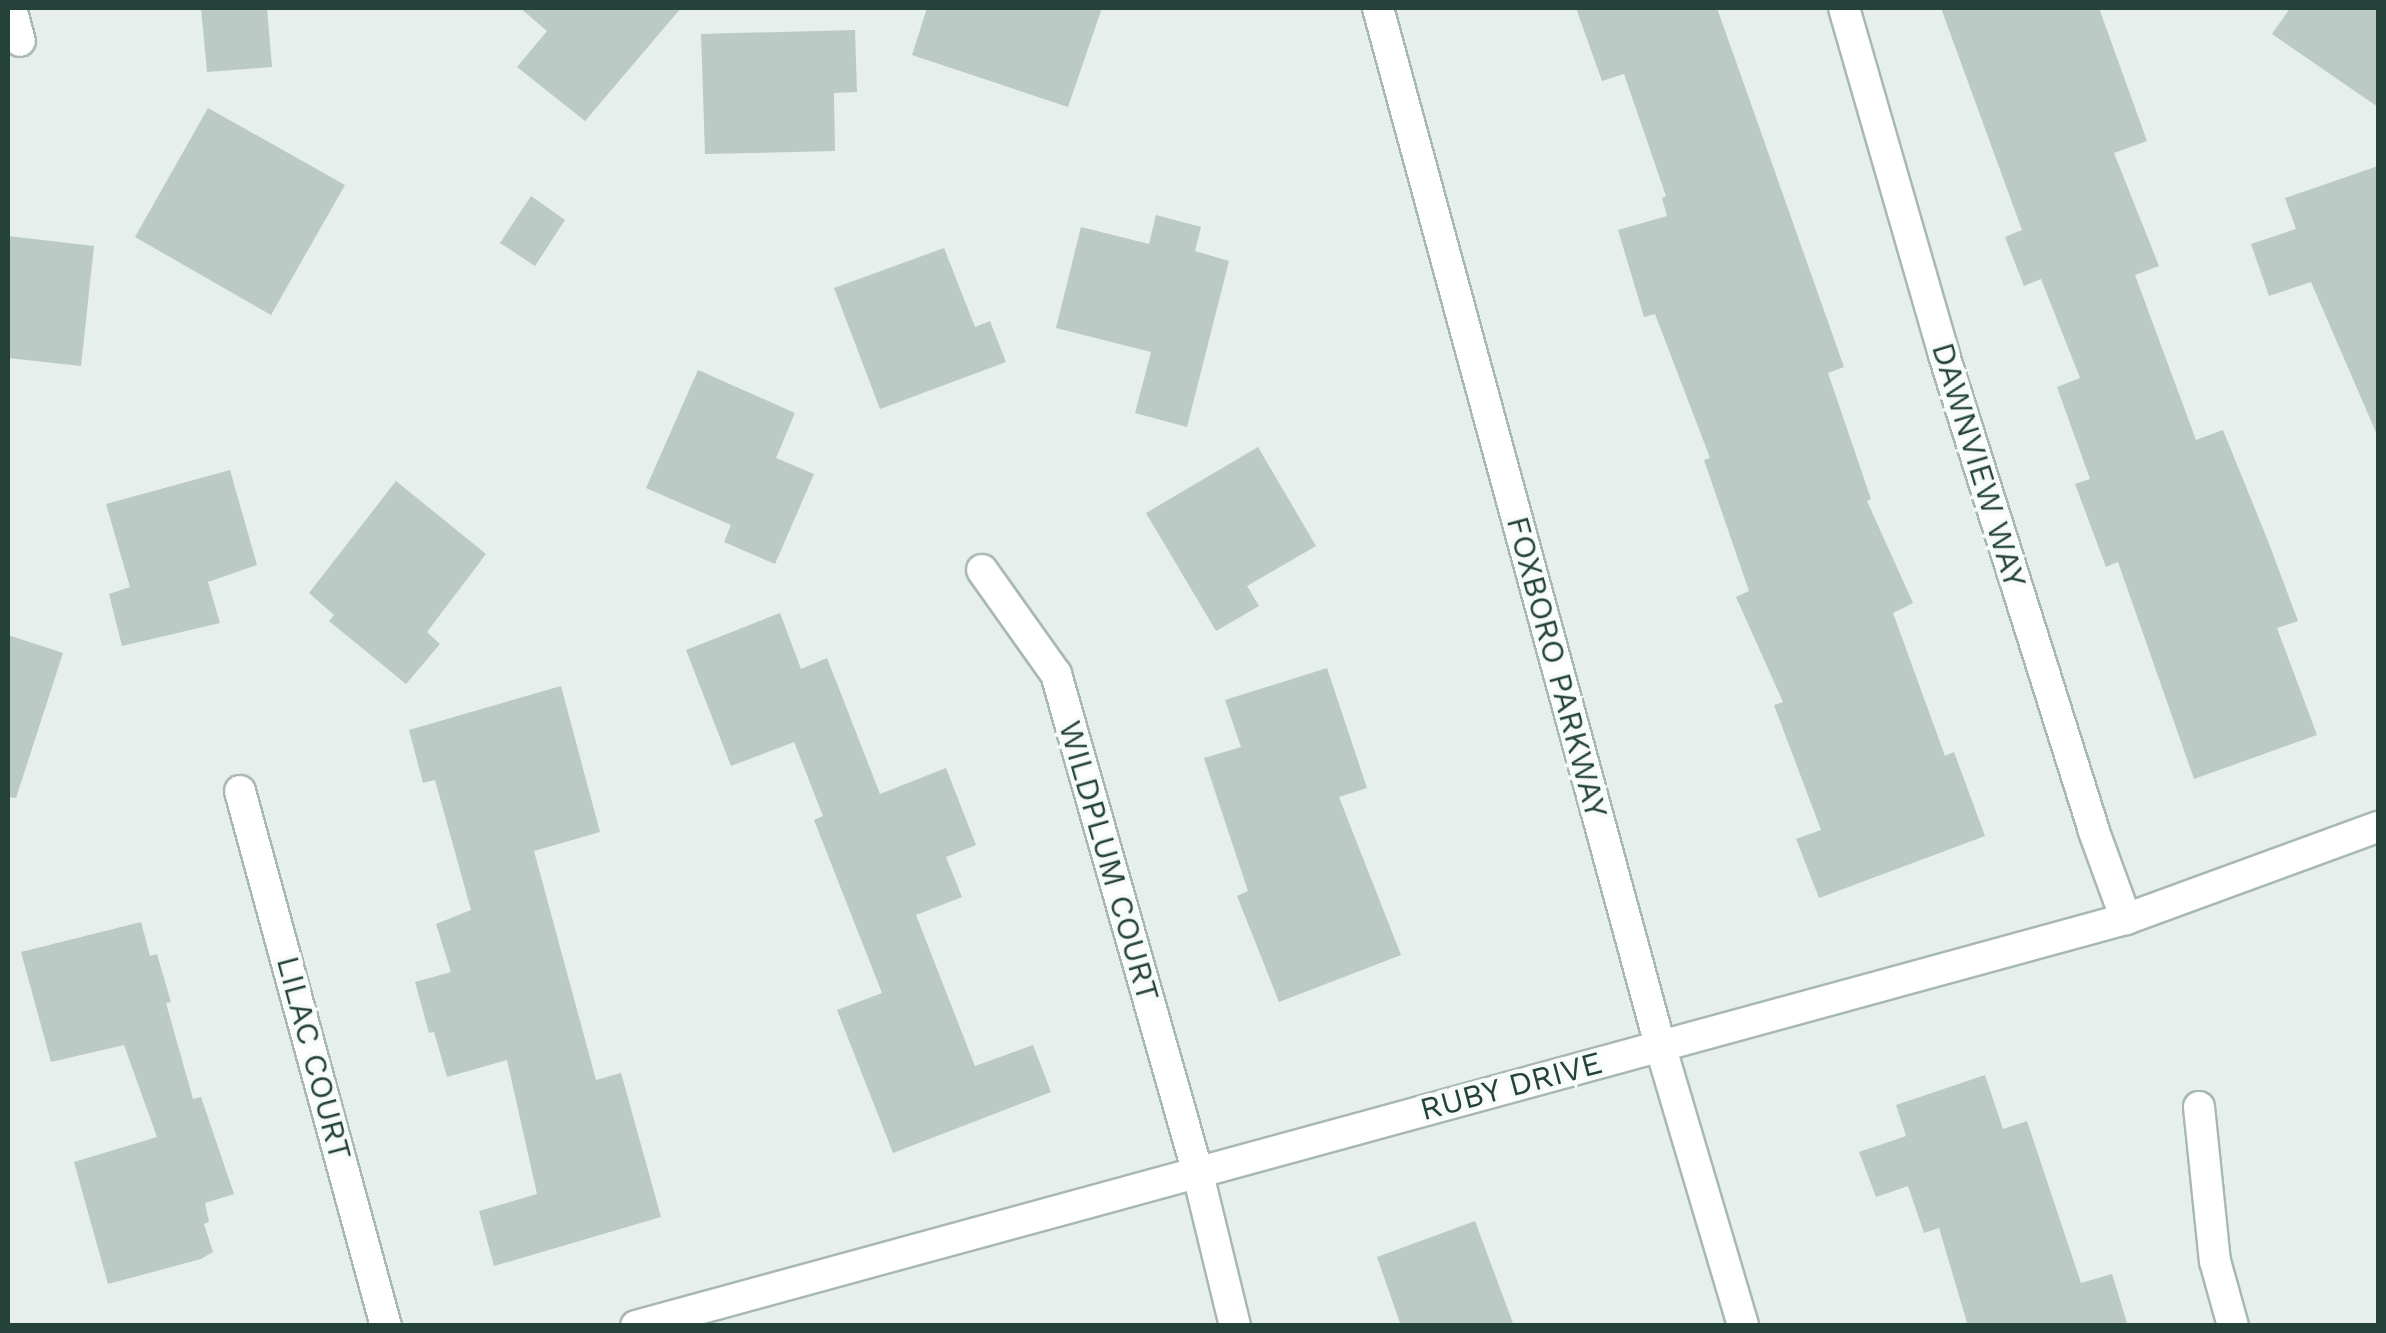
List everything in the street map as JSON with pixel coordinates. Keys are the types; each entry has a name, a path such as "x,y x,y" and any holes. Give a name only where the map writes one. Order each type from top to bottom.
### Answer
{"street":[{"path":"12,8 20,41"},
{"name":"FOXBORO PARKWAY","path":"1378,8 1660,1045 1743,1326"},
{"name":"DAWNVIEW WAY","path":"1844,8 1950,374 2093,829 2126,919"},
{"name":"WILDPLUM COURT","path":"982,570 1056,674 1196,1170 1235,1326"},
{"name":"LILAC COURT","path":"240,791 386,1326"},
{"name":"RUBY DRIVE","path":"636,1326 2126,919 2378,826"},
{"path":"2200,1107 2215,1262 2233,1326"}],"building":[{"path":"201,8 267,8 272,67 207,72"},
{"path":"520,8 681,8 585,121 517,67 547,31"},
{"path":"927,8 1102,8 1068,107 912,55"},
{"path":"1576,8 1717,8 1844,367 1828,373 1871,499 1867,501 1913,603 1893,613 1945,756 1954,752 1985,836 1819,898 1796,839 1821,830 1774,705 1783,702 1736,597 1749,591 1704,460 1710,458 1655,314 1644,317 1618,230 1667,216 1662,198 1666,196 1624,74 1602,81"},
{"path":"1941,8 2099,8 2147,141 2114,153 2159,266 2135,275 2196,440 2223,430 2268,541 2298,621 2277,628 2317,735 2194,779 2118,562 2106,567 2075,484 2090,479 2057,387 2080,378 2041,279 2024,286 2005,237 2022,230"},
{"path":"2290,8 2378,8 2378,107 2272,34"},
{"path":"855,30 857,92 834,93 835,151 705,154 701,34"},
{"path":"208,108 345,185 271,315 135,237"},
{"path":"2378,166 2378,437 2311,282 2269,296 2251,244 2296,229 2285,198"},
{"path":"531,196 565,220 535,266 500,243"},
{"path":"1156,215 1201,227 1195,251 1229,261 1187,427 1135,413 1151,352 1056,328 1081,227 1149,244"},
{"path":"8,236 94,246 81,366 8,358"},
{"path":"944,248 975,327 990,321 1006,362 880,409 834,288"},
{"path":"698,370 795,413 776,458 814,474 775,564 724,542 731,525 646,488"},
{"path":"1258,447 1316,546 1247,586 1259,606 1216,631 1146,513"},
{"path":"230,470 257,565 208,582 220,623 122,646 109,594 130,587 106,504"},
{"path":"396,481 486,554 427,632 440,644 406,684 329,621 334,615 309,593"},
{"path":"780,613 801,669 827,658 880,794 946,768 976,845 946,857 962,897 916,915 975,1066 1033,1045 1051,1092 893,1153 837,1010 882,993 814,820 823,816 794,742 731,766 686,650"},
{"path":"8,635 63,653 16,798 8,797"},
{"path":"1327,668 1367,788 1339,797 1401,955 1279,1002 1237,896 1248,891 1204,758 1241,747 1225,700"},
{"path":"561,686 600,832 534,851 596,1080 621,1073 661,1217 494,1266 479,1211 537,1194 507,1060 447,1077 434,1032 429,1033 415,982 451,972 436,924 471,910 435,780 423,783 409,730"},
{"path":"141,922 150,956 157,954 171,1002 166,1003 193,1099 201,1097 234,1194 205,1203 209,1222 204,1224 213,1252 201,1259 108,1284 74,1162 157,1137 124,1045 51,1062 21,952"},
{"path":"1985,1075 2003,1129 2027,1121 2081,1283 2112,1274 2128,1326 1968,1326 1939,1228 1924,1233 1908,1186 1876,1197 1859,1152 1906,1136 1896,1105"},
{"path":"1475,1221 1514,1326 1401,1326 1377,1257"}]}
